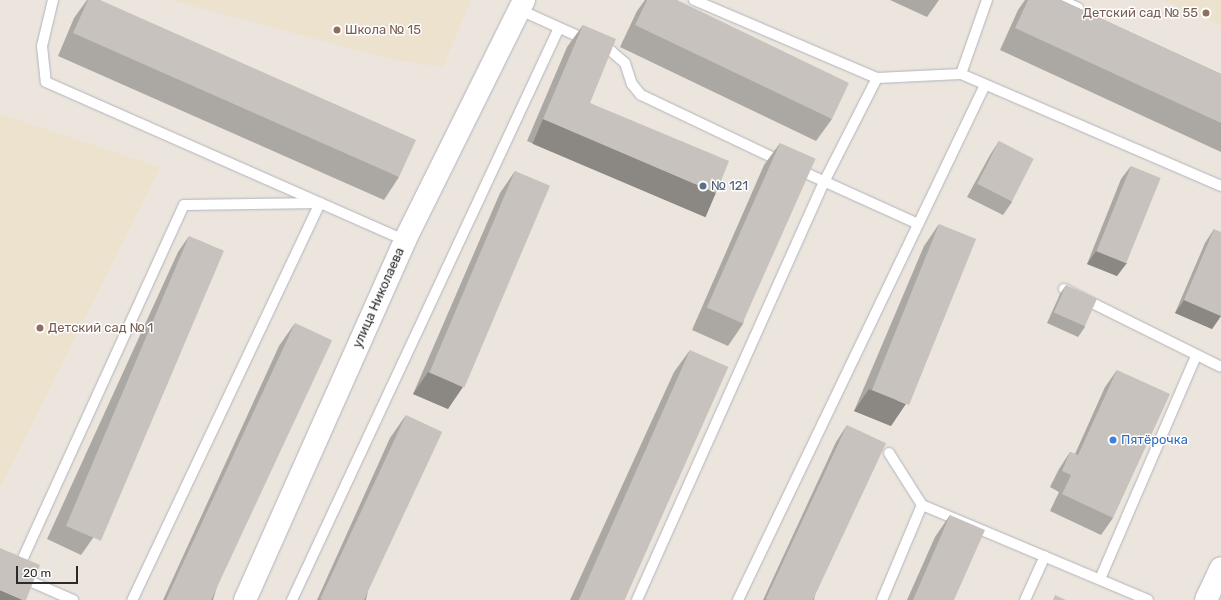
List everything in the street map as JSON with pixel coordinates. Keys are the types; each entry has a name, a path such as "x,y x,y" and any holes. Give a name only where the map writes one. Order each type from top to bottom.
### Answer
{"main road":[{"name":"улица Николаева","path":"245,600 405,240 522,5"},
{"path":"1206,600 1221,568"}],"lane":[{"path":"53,0 42,46 46,82 405,240"},
{"path":"694,0 877,78 961,74 1221,186"},
{"path":"961,74 987,0"},
{"path":"1061,0 1089,13"},
{"path":"522,5 558,28 611,51 626,63 632,84 641,95 824,182 918,224"},
{"path":"292,600 558,28"},
{"path":"637,600 824,182 877,78"},
{"path":"738,600 985,85"},
{"path":"15,575 184,205 320,203"},
{"path":"132,600 320,203"},
{"path":"1064,288 1196,356 1221,367"},
{"path":"1100,579 1196,356"},
{"path":"889,453 922,505 1148,600"},
{"path":"882,600 922,505"},
{"path":"1025,600 1045,556"},
{"path":"0,568 73,600"}],"shaded area":[{"name":"Школа № 15","path":"170,0 471,0 443,67 394,60"},
{"name":"Детский сад № 55","path":"1163,0 1221,0 1221,26"},
{"name":"Детский сад № 1","path":"0,114 160,167 0,488"}],"building":[{"path":"88,0 100,0 416,140 399,177 73,33"},
{"path":"647,0 677,0 849,83 832,119 635,25"},
{"path":"1028,0 1061,0 1221,74 1221,123 1015,28"},
{"path":"583,25 616,39 590,103 729,161 716,193 543,119"},
{"path":"999,141 1034,159 1012,201 977,184"},
{"path":"780,143 816,159 742,323 707,307"},
{"path":"1131,166 1161,178 1126,263 1097,251"},
{"path":"515,171 550,186 464,387 429,373"},
{"path":"939,224 976,239 909,405 872,390"},
{"path":"1214,229 1221,232 1221,316 1184,300"},
{"path":"189,236 224,251 101,541 66,526"},
{"path":"1066,285 1097,299 1085,326 1054,312"},
{"path":"295,323 332,340 211,600 166,599"},
{"path":"690,350 728,367 625,600 579,600"},
{"name":"Пятёрочка","path":"1117,370 1170,394 1113,518 1062,494 1071,475 1062,471 1070,452 1078,455"},
{"path":"406,415 442,432 364,600 320,599"},
{"path":"847,425 886,443 813,600 766,599"},
{"path":"950,515 985,530 954,600 913,600"},
{"path":"0,548 40,565 26,600 0,590"},
{"path":"1055,595 1066,600 1053,600"}],"place":[{"name":"Детский сад № 55","path":"1206,13"},
{"name":"Школа № 15","path":"337,30"},
{"name":"№ 121","path":"703,186"},
{"name":"Детский сад № 1","path":"40,328"},
{"name":"Пятёрочка","path":"1113,440"}]}
